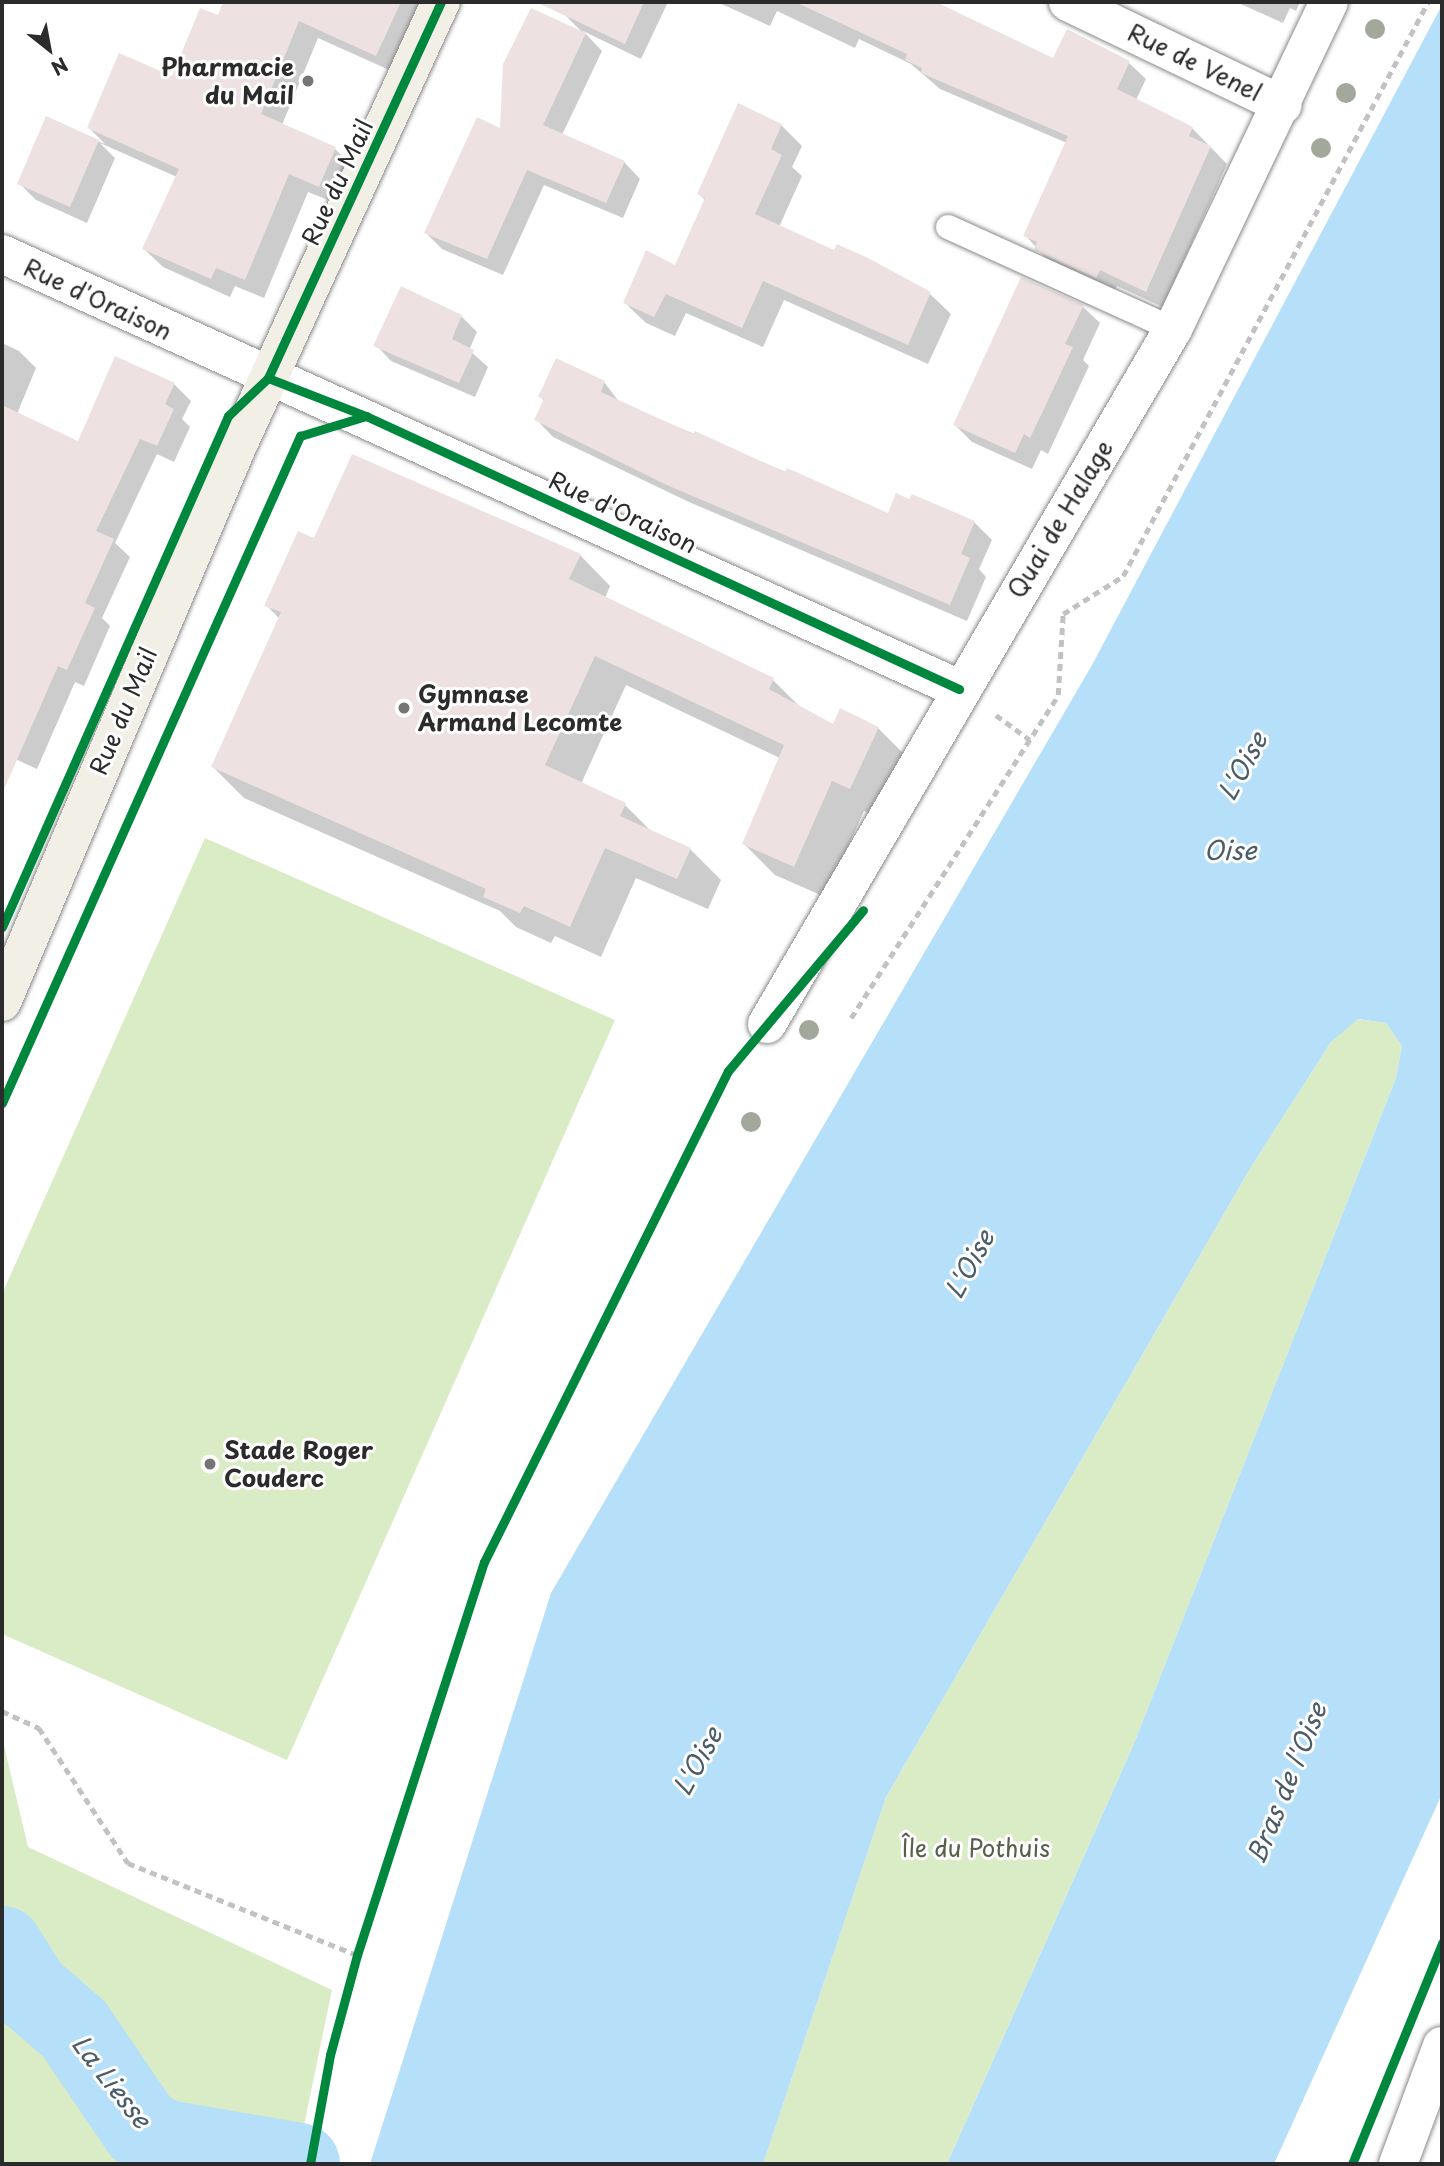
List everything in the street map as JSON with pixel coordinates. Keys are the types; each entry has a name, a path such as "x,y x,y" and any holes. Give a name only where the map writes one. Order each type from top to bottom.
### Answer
{"main road":[{"name":"Rue du Mail","path":"2,999 268,378 441,2"}],"street":[{"name":"Rue de Venel","path":"1068,2 1283,105"},
{"name":"Quai de Halage","path":"767,1024 959,689 1173,329 1283,105 1329,2"},
{"name":"Rue d'Oraison","path":"2,254 268,378 366,415 959,689"},
{"path":"1398,2164 1442,2046"}],"lane":[{"path":"948,227 1173,329"}],"path":[{"path":"851,1017 1058,695 1063,614 1123,576 1428,2"},
{"path":"993,713 1030,740"},
{"path":"2,1711 39,1728 128,1863 357,1955"}],"green space":[{"name":"Stade Roger Couderc","path":"205,838 615,1020 287,1760 2,1634 2,1294"},
{"name":"Île du Pothuis","path":"1357,1019 1386,1023 1402,1046 1396,1078 1133,1746 947,2164 763,2164 886,1797 1251,1167 1331,1042"},
{"path":"2,1737 28,1847 332,1990 296,2164 2,2164"}],"water":[{"name":"Oise","path":"1442,5 1442,1794 1274,2164 947,2164 1133,1746 1396,1078 1402,1046 1386,1023 1358,1019 1331,1042 1251,1167 886,1797 763,2164 370,2164 551,1593 1092,665"}],"building":[{"path":"223,2 401,2 376,56 299,21 261,114 336,147 319,187 289,174 245,280 216,268 211,279 142,249 179,169 87,128 119,53 172,76 200,8 218,15"},
{"path":"536,2 644,2 625,44"},
{"path":"795,2 936,2 1053,58 1067,29 1130,61 1117,89 1193,127 1189,136 1211,146 1146,292 1100,270 1096,278 1034,250 1037,242 1023,236 1068,136 921,73 922,68 905,60 907,54"},
{"path":"531,8 586,33 543,125 625,161 606,203 527,170 487,259 424,233 477,117 500,128 503,64"},
{"path":"738,103 782,124 771,149 782,155 755,214 834,250 837,244 931,292 908,345 763,281 742,328 666,294 654,317 623,303 646,250 675,265 705,198 697,194"},
{"path":"46,116 99,140 70,207 17,184"},
{"path":"1021,277 1084,305 1065,344 1073,347 1030,438 1024,434 1015,453 953,425"},
{"path":"401,286 462,315 452,339 474,350 459,383 373,346"},
{"path":"115,356 175,383 165,404 174,409 157,446 140,439 96,531 114,539 85,603 95,608 67,670 58,666 2,794 2,405 78,441"},
{"path":"556,358 605,381 601,392 693,434 695,431 785,472 787,468 888,513 896,493 909,499 912,494 975,521 961,554 970,558 950,605 669,486 534,420 544,399 538,397"},
{"name":"Gymnase Armand Lecomte","path":"352,454 581,554 569,579 774,678 769,689 833,724 840,708 879,727 850,789 832,781 794,867 742,844 784,745 595,656 545,765 626,803 620,816 691,848 677,879 605,848 570,927 524,906 520,913 483,897 486,889 211,767 281,612 264,606 298,531 314,538"}],"waterway":[{"name":"La Liesse","path":"2,1947 29,1990 74,2029 142,2129 166,2141 299,2164"}],"cycle path":[{"path":"2,927 228,416 268,378 441,2"},
{"path":"268,378 366,416 959,689"},
{"path":"2,1103 300,436 366,416"},
{"path":"310,2164 330,2055 357,1955 484,1562 728,1071 863,910"},
{"path":"1352,2164 1442,1943"}],"place":[{"name":"Pharmacie du Mail","path":"308,81"},
{"name":"Gymnase Armand Lecomte","path":"404,708"},
{"name":"Stade Roger Couderc","path":"210,1464"}],"water label":[{"name":"L'Oise","path":"1242,766"},
{"name":"L'Oise","path":"969,1264"},
{"name":"L'Oise","path":"697,1761"},
{"name":"Bras de l'Oise","path":"1286,1783"}]}
